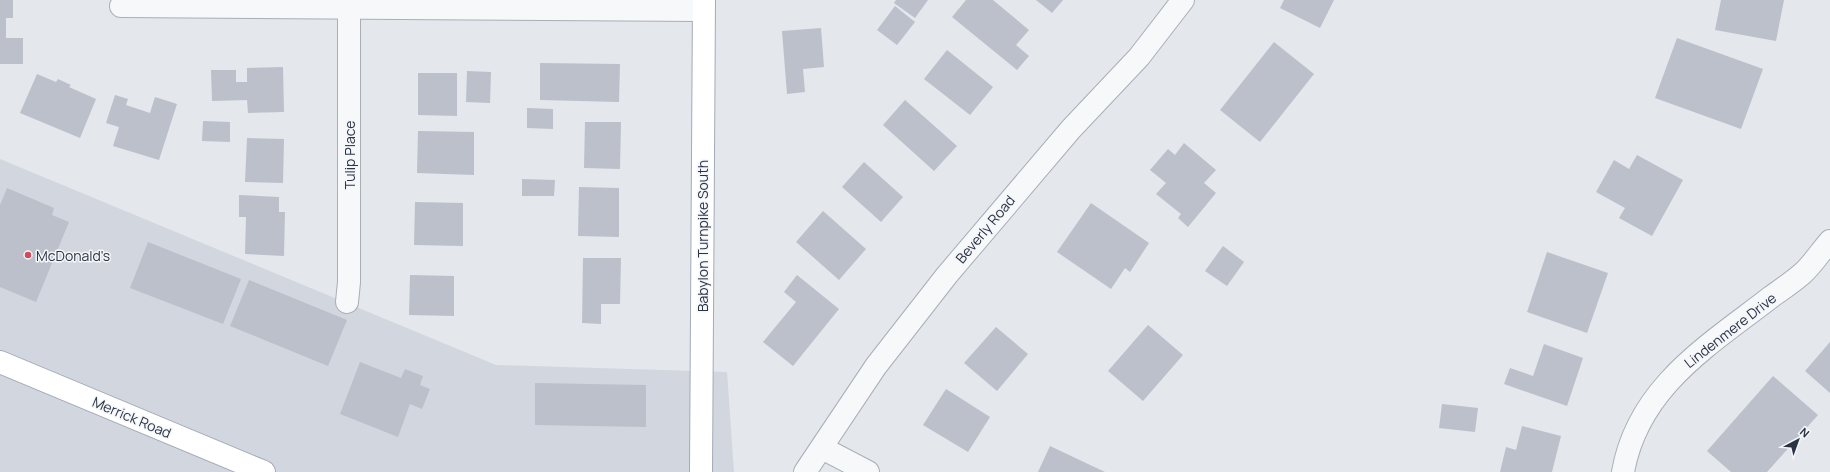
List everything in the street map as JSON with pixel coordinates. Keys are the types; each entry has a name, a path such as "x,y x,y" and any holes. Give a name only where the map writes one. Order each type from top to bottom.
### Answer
{"main road":[{"name":"Babylon Turnpike South","path":"701,472 704,5"},
{"name":"Merrick Road","path":"0,362 264,472"}],"street":[{"name":"Beverly Road","path":"805,472 876,366 947,275 1071,129 1139,57 1183,0"},
{"path":"121,6 348,7 704,5"},
{"name":"Tulip Place","path":"347,302 349,282 348,7"},
{"name":"Lindenmere Drive","path":"1623,472 1625,458 1643,413 1655,396 1692,358 1803,273 1830,241"},
{"path":"822,448 868,472"}],"shaded area":[{"path":"0,159 496,365 727,372 734,472 0,472"}],"building":[{"path":"0,0 13,0 13,18 6,18 6,38 23,38 23,64 0,64"},
{"path":"896,0 928,0 915,18 894,3"},
{"path":"966,0 993,0 1029,30 1016,45 1029,56 1017,70 952,17"},
{"path":"1036,0 1063,0 1052,13"},
{"path":"1284,0 1334,0 1320,28 1280,8"},
{"path":"1721,0 1784,0 1776,41 1715,30"},
{"path":"895,6 915,22 897,45 877,30"},
{"path":"821,28 824,67 803,69 805,92 787,94 782,31"},
{"path":"1677,38 1763,69 1741,129 1655,98"},
{"path":"1274,42 1314,74 1260,142 1220,110"},
{"path":"947,50 993,87 970,115 924,79"},
{"path":"540,63 620,64 619,102 540,100"},
{"path":"283,67 284,112 248,113 247,100 212,101 211,70 236,70 236,82 247,82 247,68"},
{"path":"467,71 491,72 490,103 466,102"},
{"path":"418,73 457,73 457,116 418,115"},
{"path":"37,74 56,82 58,79 71,85 69,87 96,99 80,138 20,113"},
{"path":"115,95 128,99 126,105 150,113 155,97 177,104 159,160 113,146 119,127 106,123"},
{"path":"905,100 957,146 934,171 883,125"},
{"path":"527,108 553,109 553,129 527,128"},
{"path":"203,121 230,122 230,142 202,141"},
{"path":"585,122 621,122 620,169 584,168"},
{"path":"418,131 474,132 474,175 417,173"},
{"path":"247,138 284,139 283,183 245,182"},
{"path":"1184,143 1216,170 1204,183 1216,193 1188,227 1178,218 1181,214 1156,194 1166,183 1150,170 1168,149 1175,155"},
{"path":"1637,155 1683,180 1652,236 1619,218 1625,208 1596,192 1614,160 1629,169"},
{"path":"864,162 903,197 881,222 842,187"},
{"path":"522,179 555,180 554,196 522,196"},
{"path":"579,187 619,188 619,237 578,236"},
{"name":"McDonald's","path":"7,188 54,208 52,215 69,222 36,302 0,287 0,205"},
{"path":"239,195 279,197 279,212 285,212 284,256 245,254 246,217 239,217"},
{"path":"415,202 463,203 463,246 414,245"},
{"path":"1091,203 1149,243 1130,272 1125,268 1111,289 1057,252"},
{"path":"823,211 866,249 839,280 796,242"},
{"path":"148,242 241,279 223,324 130,288"},
{"path":"1223,246 1244,262 1227,286 1205,271"},
{"path":"1547,252 1608,273 1587,333 1527,312"},
{"path":"583,258 621,258 620,304 601,304 601,324 582,323"},
{"path":"410,275 454,276 454,316 409,315"},
{"path":"797,275 839,309 793,366 763,342 796,302 784,292"},
{"path":"249,280 347,320 328,366 230,326"},
{"path":"1148,325 1183,355 1143,401 1108,371"},
{"path":"996,327 1028,354 997,391 964,363"},
{"path":"1830,342 1830,393 1805,371"},
{"path":"1544,344 1583,358 1567,406 1504,384 1510,368 1533,376"},
{"path":"360,362 401,378 405,369 423,376 420,385 430,389 422,409 410,404 398,437 340,414"},
{"path":"1773,376 1818,415 1767,472 1731,472 1707,451"},
{"path":"535,383 646,385 646,427 535,425"},
{"path":"946,389 990,417 968,452 923,425"},
{"path":"1442,404 1478,408 1475,432 1439,428"},
{"path":"1522,426 1561,436 1552,472 1500,472 1506,447 1516,450"},
{"path":"1050,446 1105,472 1038,472"}],"place":[{"name":"McDonald's","path":"28,255"}]}
